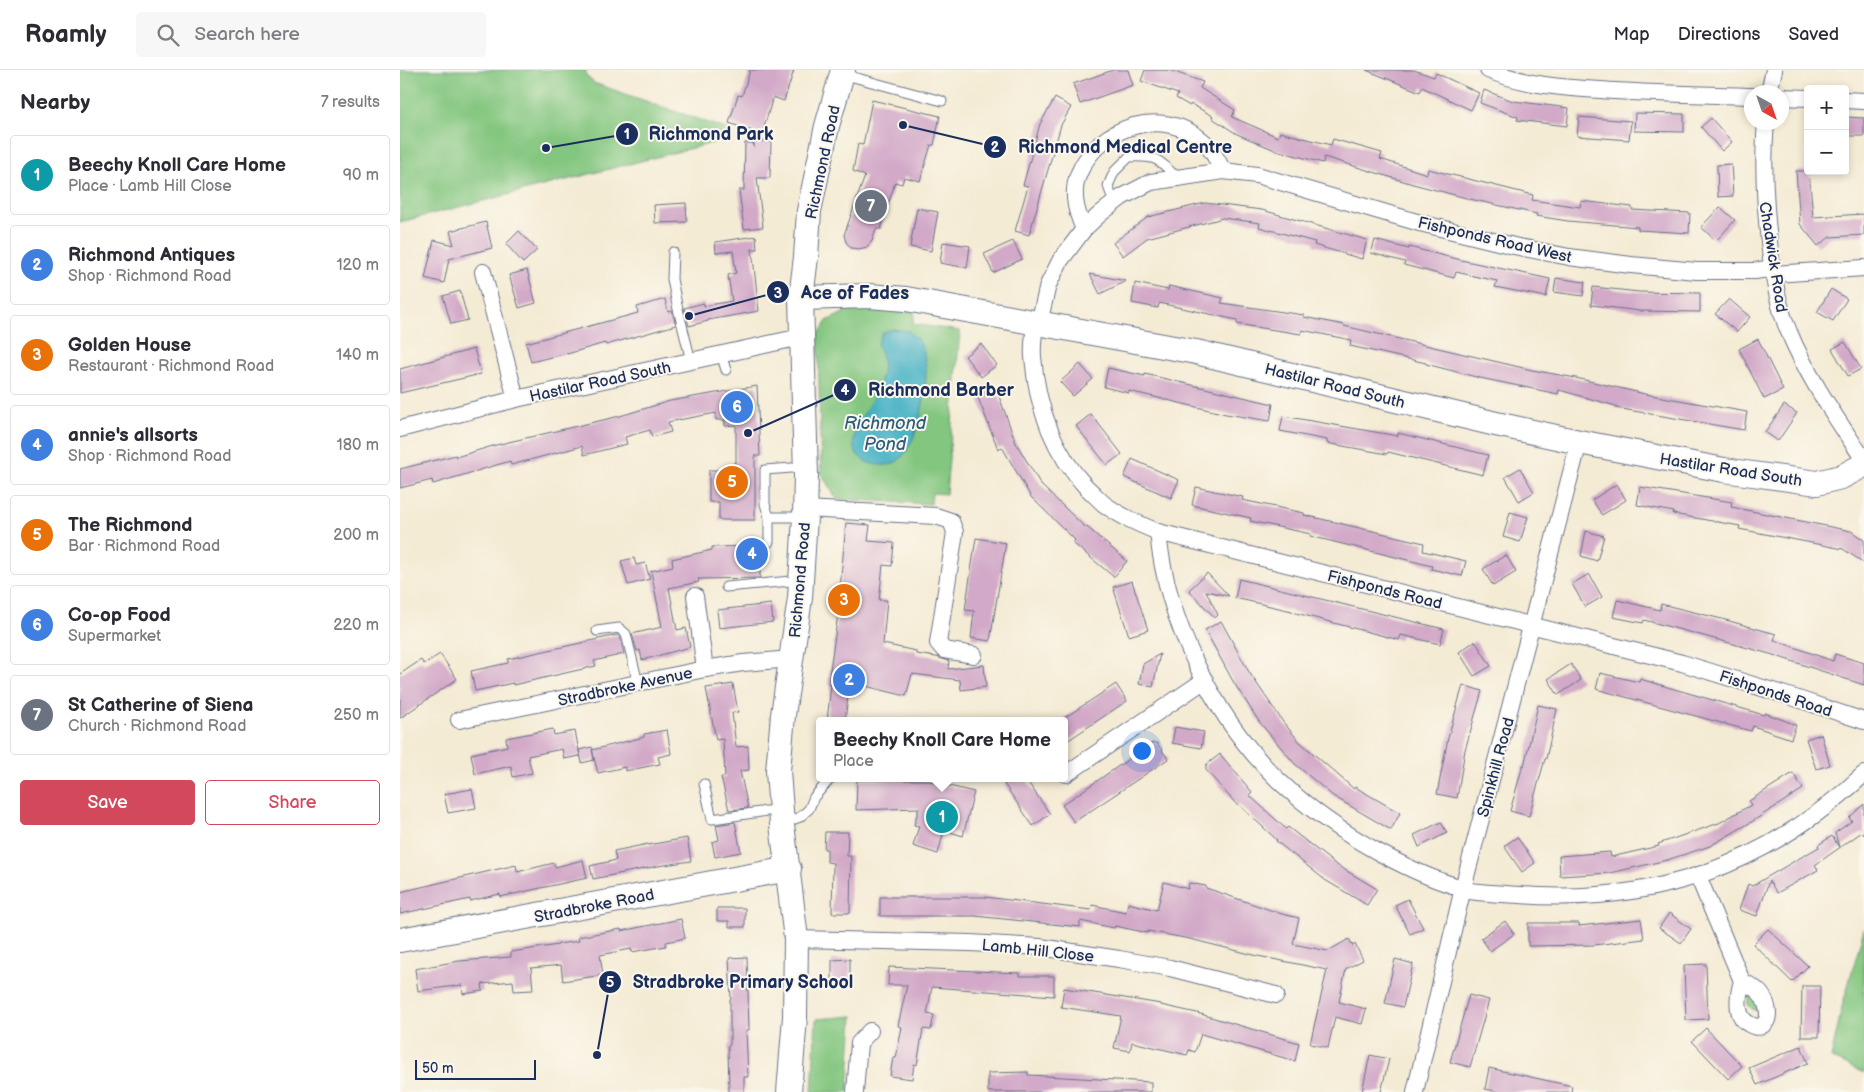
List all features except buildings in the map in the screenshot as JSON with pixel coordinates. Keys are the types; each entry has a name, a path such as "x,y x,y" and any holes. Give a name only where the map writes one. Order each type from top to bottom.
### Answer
{"street":[{"path":"1488,70 1535,84 1571,88 1744,96"},
{"path":"1771,85 1774,70"},
{"name":"Richmond Road","path":"789,1092 795,1017 796,940 778,771 783,715 801,582 805,513 806,467 801,298 809,211 827,126 843,72"},
{"path":"1789,97 1804,98"},
{"path":"1849,100 1864,100"},
{"path":"1084,229 1076,212 1075,191 1078,174 1091,152 1106,138 1126,127 1147,122 1168,124 1188,131 1204,142 1223,171"},
{"name":"Chadwick Road","path":"1765,130 1763,150 1764,203 1773,271 1783,315 1798,353 1819,390 1864,460"},
{"name":"Fishponds Road West","path":"1037,323 1048,285 1060,261 1084,229 1114,203 1151,182 1223,171 1257,175 1420,223 1514,246 1569,257 1697,271 1864,268"},
{"path":"483,272 516,400"},
{"name":"Hastilar Road South","path":"801,298 894,297 1196,352 1496,424 1724,470 1817,483 1834,480 1864,465"},
{"name":"Fishponds Road","path":"1037,323 1033,355 1037,389 1044,416 1057,446 1075,475 1102,503 1133,522 1158,532 1682,663 1795,698 1864,722"},
{"name":"Hastilar Road South","path":"400,429 516,400 692,361 723,362 801,336"},
{"name":"Spinkhill Road","path":"1415,1092 1463,889 1579,442"},
{"path":"805,513 936,516 951,521 955,532 938,643 944,650 974,655"},
{"path":"1158,532 1161,560 1170,597 1185,638 1205,680 1223,712 1277,778 1306,805 1346,833 1410,869 1463,889 1553,898 1608,896 1648,890 1698,876 1735,861 1812,818 1864,774"},
{"path":"695,596 706,669"},
{"name":"Stradbroke Avenue","path":"459,720 743,662 791,659"},
{"path":"1068,773 1205,680"},
{"name":"Stradbroke Road","path":"400,940 789,869"},
{"path":"1698,876 1742,982"},
{"name":"Lamb Hill Close","path":"796,940 963,943 1040,947 1173,969 1276,995"},
{"path":"855,1092 859,1042 870,1031"}],"lane":[{"path":"843,72 942,101"},
{"path":"1114,203 1108,186 1114,172 1129,157 1148,156 1161,161 1176,177"},
{"path":"673,252 672,279 676,305 692,361"},
{"path":"769,542 769,517 765,504 765,470 806,467"},
{"path":"769,517 805,513"},
{"path":"726,587 791,581 801,582"},
{"path":"597,631 619,628 626,634 638,683"},
{"path":"704,784 712,819 800,817 809,810 814,797 827,782"}],"green space":[{"path":"400,70 586,70 586,76 594,83 729,130 732,138 400,222"},
{"path":"879,305 915,309 913,324 960,331 946,494 932,493 931,504 837,499 821,474 818,335 827,321 847,311"},
{"path":"1864,929 1864,1073 1831,1058 1842,1007"},
{"path":"1750,989 1761,1008 1754,1010 1748,1005 1747,994"},
{"path":"853,1016 848,1092 812,1092 816,1019"}],"water":[{"name":"Richmond Pond","path":"892,329 909,331 921,345 925,357 925,391 917,428 910,445 902,457 892,464 878,465 862,459 857,454 853,444 856,432 877,390 882,375 883,360 877,345 882,333"}],"place":[{"name":"Richmond Medical Centre","path":"903,125"},
{"name":"Richmond Park","path":"546,148"},
{"name":"St Catherine of Siena","path":"871,206"},
{"name":"Ace of Fades","path":"689,316"},
{"name":"Co-op Food","path":"737,407"},
{"name":"Richmond Barber","path":"748,433"},
{"name":"The Richmond","path":"732,482"},
{"name":"annie's allsorts","path":"752,554"},
{"name":"Golden House","path":"844,600"},
{"name":"Richmond Antiques","path":"849,680"},
{"name":"Beechy Knoll Care Home","path":"942,817"},
{"name":"Stradbroke Primary School","path":"597,1055"}]}
